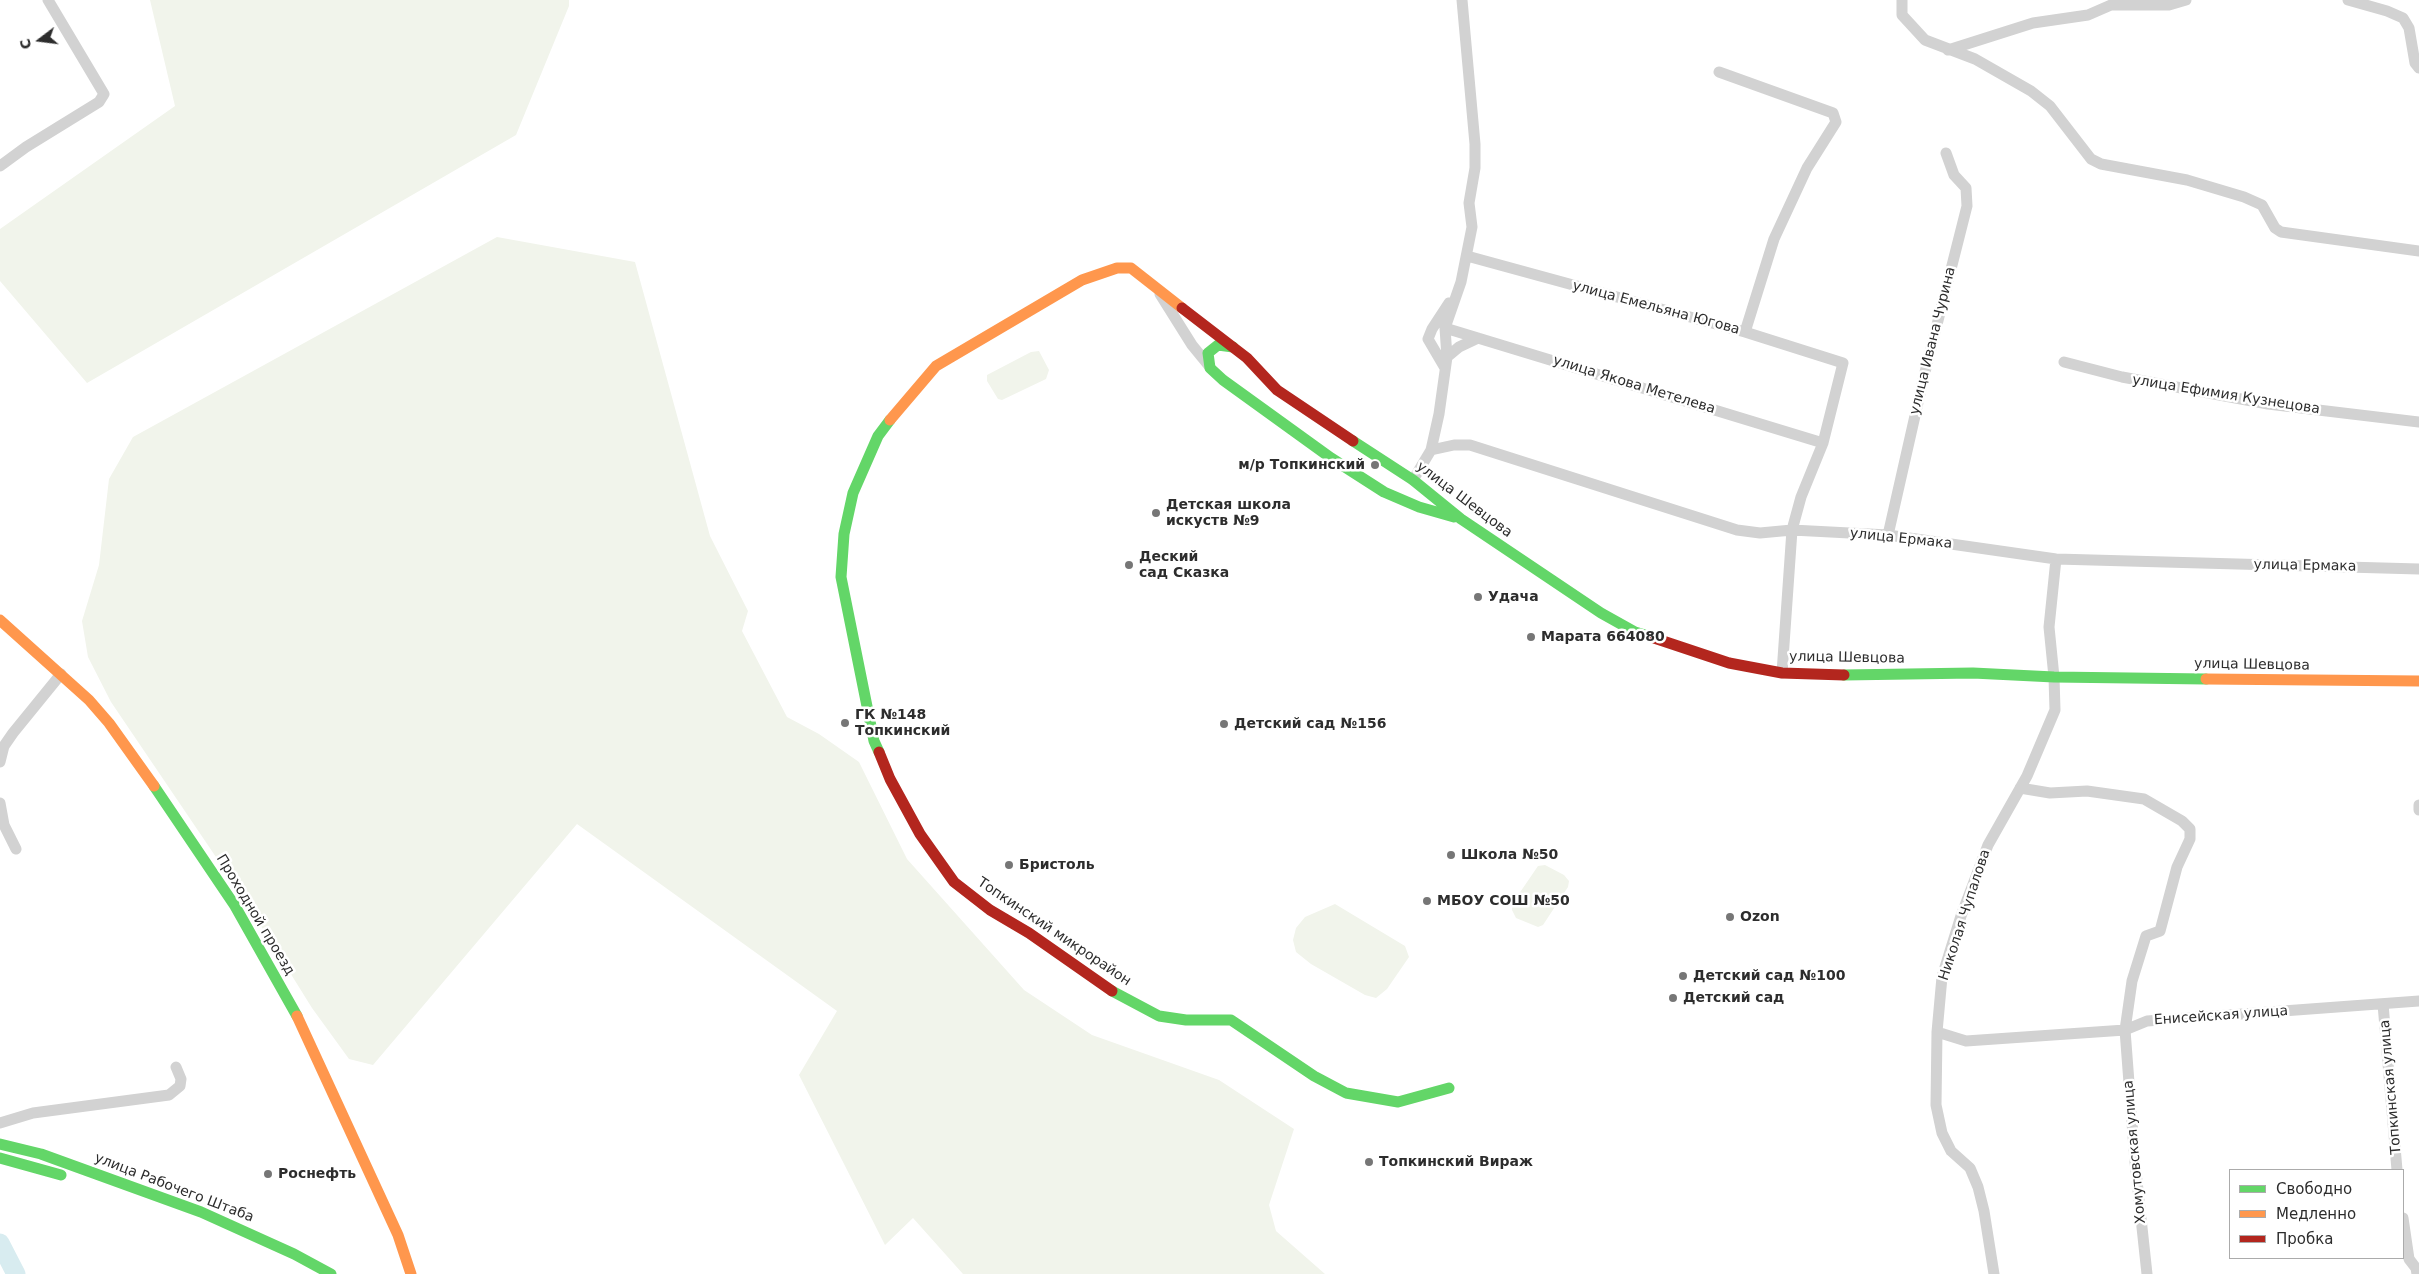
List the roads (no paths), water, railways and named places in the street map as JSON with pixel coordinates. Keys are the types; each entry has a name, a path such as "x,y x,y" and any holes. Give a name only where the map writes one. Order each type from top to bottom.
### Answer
{"street":[{"path":"0,166 26,147 99,102 104,94 48,0"},
{"path":"1413,480 1431,450 1440,414 1446,363 1445,328 1461,282 1472,227 1469,203 1475,168 1475,144 1462,0"},
{"path":"1902,0 1902,15 1925,40 1975,59 2031,91 2050,106 2091,159 2101,164 2187,180 2244,196 2262,205 2275,228 2281,232 2419,251"},
{"path":"1948,50 2033,23 2088,16 2111,5 2169,5 2186,0"},
{"path":"2348,0 2387,11 2403,18 2409,28 2415,63 2419,68"},
{"path":"1719,72 1833,113 1836,122 1807,168 1774,239 1745,332"},
{"name":"улица Ивана Чурина","path":"1888,534 1924,376 1967,206 1966,188 1954,175 1946,153"},
{"name":"улица Емельяна Югова","path":"1467,256 1745,332 1844,363 1823,443"},
{"name":"Топкинский микрорайон","path":"1131,268 1117,268 1082,280 936,366 902,402 878,436 853,493 844,534 841,577 877,748 890,780 920,834 954,882 990,910 1029,933 1108,988 1159,1016 1186,1020 1231,1020 1314,1076 1346,1093 1398,1102 1449,1088"},
{"name":"улица Шевцова","path":"1131,268 1144,276 1156,288 1234,347 1277,390 1413,480 1461,519 1600,613 1635,632 1729,663 1782,673 1812,675 1973,673 2054,677 2419,682"},
{"path":"1446,363 1428,339 1432,329 1461,282"},
{"path":"1156,288 1192,345 1210,368 1223,380 1331,458 1384,492 1418,507 1461,519"},
{"name":"улица Якова Метелева","path":"1445,328 1823,443"},
{"path":"1446,363 1459,347 1478,338"},
{"path":"1210,368 1208,353 1212,348 1218,345 1234,347"},
{"name":"улица Ефимия Кузнецова","path":"2064,362 2122,377 2268,404 2419,422"},
{"path":"1782,673 1792,530 1801,497 1823,443"},
{"name":"улица Ермака","path":"1431,450 1454,445 1470,445 1737,530 1760,533 1792,530 1888,534 2056,560 2419,569"},
{"name":"Николая Чупалова","path":"1994,1274 1986,1219 1978,1187 1970,1168 1951,1151 1942,1133 1936,1105 1937,1032 1942,977 1961,916 1988,845 2020,788 2054,710 2054,677 2048,627 2056,560"},
{"name":"Проходной проезд","path":"0,620 62,674 109,723 151,781 235,906 294,1009 398,1235 410,1272"},
{"path":"0,762 4,746 13,733 62,674"},
{"name":"Хомутовская улица","path":"2020,788 2050,793 2087,791 2144,799 2182,821 2190,829 2190,838 2177,867 2160,931 2146,936 2132,980 2125,1030 2135,1162 2147,1274"},
{"path":"0,803 4,825 16,849"},
{"path":"2419,805 2419,810"},
{"name":"Енисейская улица","path":"1937,1032 1966,1041 2125,1030 2147,1021 2419,1001"},
{"name":"Топкинская улица","path":"2383,1004 2398,1169"},
{"path":"0,1123 33,1113 169,1095 180,1086 181,1079 176,1067"},
{"name":"улица Рабочего Штаба","path":"0,1144 41,1154 201,1212 294,1254 331,1274"},
{"path":"0,1158 74,1179"},
{"name":"улица Рабочего Штаба","path":"108,1191 135,1201"},
{"path":"2404,1225 2409,1259 2416,1268 2417,1274"}],"waterway":[{"path":"0,1243 16,1274"}],"place":[{"name":"м/р Топкинский","path":"1375,465"},
{"name":"Детская школа искуств №9","path":"1156,513"},
{"name":"Деский сад Сказка","path":"1129,565"},
{"name":"Удача","path":"1478,597"},
{"name":"Марата 664080","path":"1531,637"},
{"name":"ГК №148 Топкинский","path":"845,723"},
{"name":"Детский сад №156","path":"1224,724"},
{"name":"Школа №50","path":"1451,855"},
{"name":"Бристоль","path":"1009,865"},
{"name":"МБОУ СОШ №50","path":"1427,901"},
{"name":"Ozon","path":"1730,917"},
{"name":"Детский сад №100","path":"1683,976"},
{"name":"Детский сад","path":"1673,998"},
{"name":"Топкинский Вираж","path":"1369,1162"},
{"name":"Роснефть","path":"268,1174"}]}
